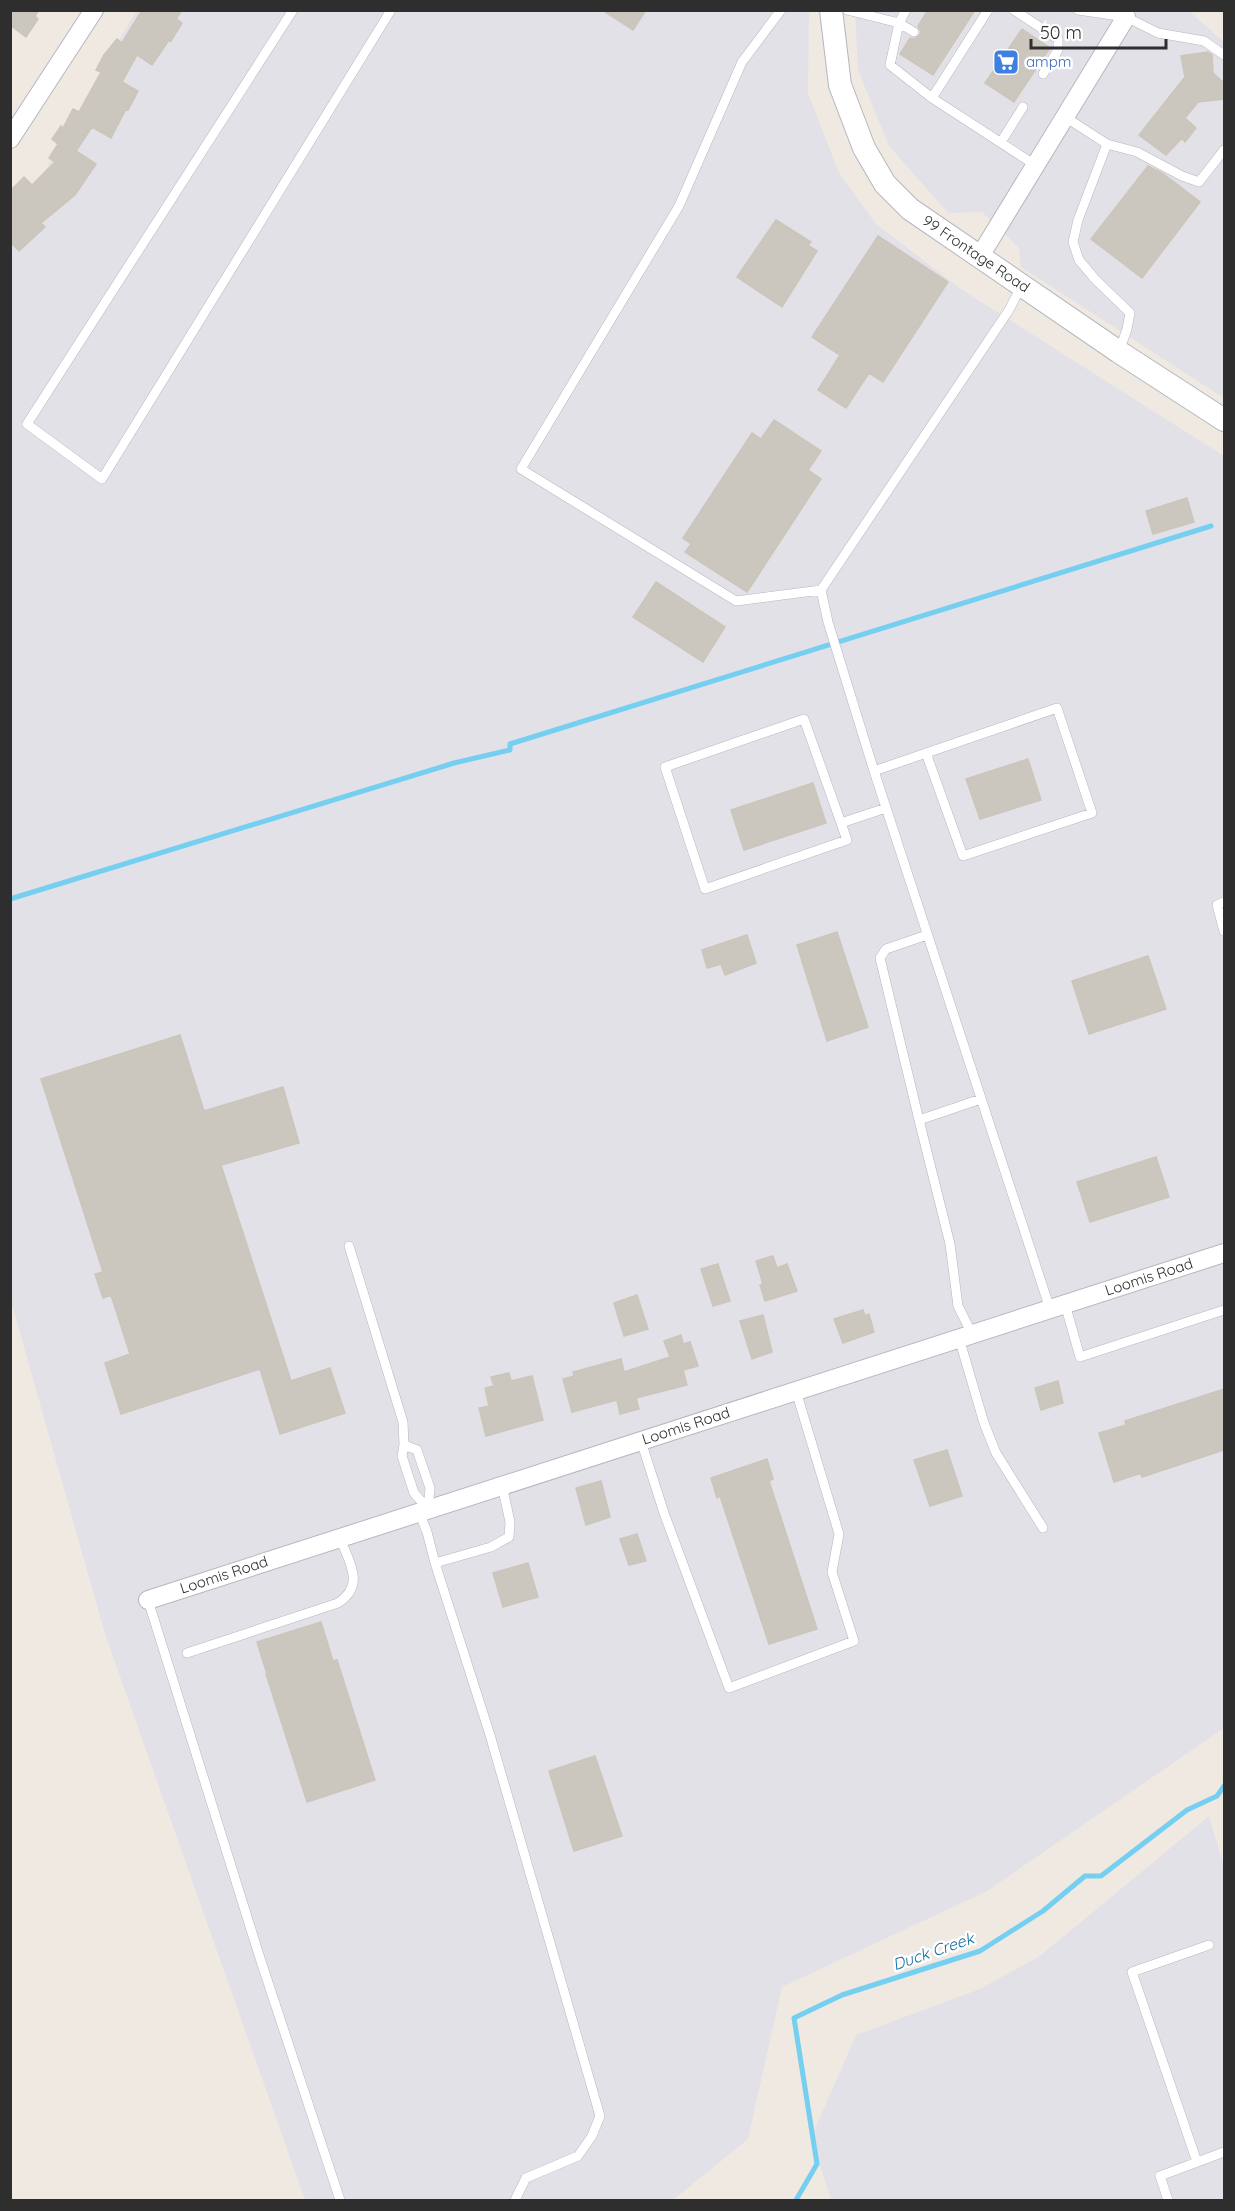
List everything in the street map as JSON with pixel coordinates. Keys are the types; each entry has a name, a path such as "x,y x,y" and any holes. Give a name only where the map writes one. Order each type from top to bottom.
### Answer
{"street":[{"path":"10,139 94,10"},
{"name":"99 Frontage Road","path":"831,10 840,85 864,148 885,184 910,209 1119,352 1224,420"},
{"path":"980,256 1126,17"},
{"name":"Loomis Road","path":"148,1600 1224,1253"}],"lane":[{"path":"293,10 27,424 102,478 392,10"},
{"path":"781,10 742,62 679,206 521,469 736,601 821,590"},
{"path":"847,10 899,22 914,32"},
{"path":"906,10 899,22 890,65 932,98 1035,165"},
{"path":"1014,10 1058,39 1058,50 1043,74"},
{"path":"1078,10 1126,17 1158,33 1204,41 1224,55"},
{"path":"932,98 987,11"},
{"path":"962,31 971,37"},
{"path":"946,54 956,61"},
{"path":"1001,142 1023,106"},
{"path":"1065,117 1107,144 1137,152 1182,176 1199,182 1224,150"},
{"path":"1107,144 1078,219 1073,242 1079,260 1130,313 1119,352"},
{"path":"1023,285 1009,310 821,590 828,622 874,771 981,1099 1057,1306 1080,1358 1224,1310"},
{"path":"874,771 926,753 1057,708 1092,813 963,856 926,753"},
{"path":"804,719 841,822 847,840 705,889 665,767 804,719"},
{"path":"841,822 886,808"},
{"path":"1224,903 1217,905 1224,931"},
{"path":"927,934 886,949 880,958 950,1244 958,1306 984,1423 992,1443 1043,1528"},
{"path":"919,1120 981,1099"},
{"path":"349,1246 403,1422 402,1456 414,1493 424,1511 435,1563 496,1757 600,2116 592,2136 578,2156 526,2178 515,2200"},
{"path":"641,1441 664,1514 729,1688 854,1641 832,1572 839,1534 796,1390"},
{"path":"404,1445 417,1450 430,1488 424,1511"},
{"path":"435,1563 491,1547 509,1537 510,1522 502,1485"},
{"path":"187,1653 338,1603 348,1596 353,1588 354,1578 340,1538"},
{"path":"148,1600 258,1952 340,2200"},
{"path":"1197,2162 1132,1972 1209,1945"},
{"path":"1168,2200 1160,2176 1224,2152"}],"shaded area":[{"path":"136,11 809,11 808,93 839,173 876,224 961,289 1224,456 1224,1728 987,1891 782,1987 748,2139 673,2200 305,2200 105,1634 11,1301 10,232"},
{"path":"855,11 1189,11 1224,42 1224,398 1021,267 1019,248 982,212 948,213 889,146 858,70"},
{"path":"1209,1816 1224,1867 1224,2200 831,2200 811,2138 856,2035 980,1989 1040,1956"}],"building":[{"path":"10,10 39,10 35,16 38,19 26,37 10,25"},
{"path":"142,10 182,10 176,19 182,23 152,65 137,55 122,82 138,91 111,138 92,127 76,151 96,164 75,195 41,223 45,227 19,251 10,242 10,191 24,177 32,185 55,162 49,158 58,144 52,139 61,126 63,128 73,109 79,112 101,72 96,70 104,55 117,39 122,43"},
{"path":"602,10 646,10 633,30"},
{"path":"928,10 975,10 933,75 900,54 910,38 914,39 919,36 921,32 918,26"},
{"path":"1022,29 1050,48 1014,102 985,83"},
{"path":"1208,52 1212,55 1213,73 1224,83 1224,99 1198,102 1185,118 1196,128 1185,142 1182,138 1166,155 1139,135 1185,77 1181,56"},
{"path":"1148,166 1162,173 1200,202 1142,278 1091,239"},
{"path":"776,220 811,242 808,245 817,251 782,307 737,277"},
{"path":"878,236 948,282 883,382 869,373 846,408 818,390 840,355 812,337"},
{"path":"774,420 821,451 808,470 821,479 747,592 685,552 691,544 683,538 752,433 761,439"},
{"path":"1187,498 1194,522 1153,534 1146,511"},
{"path":"656,582 725,627 703,662 633,617"},
{"path":"1028,759 1041,800 980,819 966,779"},
{"path":"813,783 826,823 744,850 731,810"},
{"path":"837,932 868,1027 827,1041 797,945"},
{"path":"747,935 756,963 725,975 721,964 707,968 702,950"},
{"path":"1148,956 1166,1009 1089,1034 1072,981"},
{"path":"180,1035 204,1111 283,1087 299,1143 221,1165 291,1381 330,1368 345,1413 280,1434 260,1369 121,1414 105,1363 130,1354 111,1295 103,1298 95,1274 103,1272 41,1079"},
{"path":"1156,1157 1169,1197 1090,1222 1077,1182"},
{"path":"773,1256 777,1268 787,1264 797,1291 765,1301 756,1261"},
{"path":"718,1264 730,1301 713,1306 701,1269"},
{"path":"637,1295 648,1329 624,1336 614,1303"},
{"path":"863,1310 865,1316 869,1314 874,1332 843,1343 834,1319"},
{"path":"763,1315 772,1352 752,1359 740,1321"},
{"path":"681,1335 683,1344 690,1342 698,1366 683,1370 687,1385 636,1398 639,1409 620,1414 617,1400 572,1412 563,1379 574,1376 573,1372 621,1359 624,1372 670,1357 664,1341"},
{"path":"509,1373 511,1381 532,1376 543,1420 486,1436 479,1408 489,1406 485,1388 494,1386 491,1377"},
{"path":"1058,1381 1063,1403 1041,1410 1035,1388"},
{"path":"1224,1389 1224,1450 1142,1477 1141,1473 1114,1482 1099,1433 1126,1425 1125,1421"},
{"path":"947,1450 962,1496 930,1506 914,1460"},
{"path":"767,1459 773,1479 769,1481 817,1629 769,1644 720,1496 717,1498 711,1478"},
{"path":"601,1481 610,1517 586,1525 576,1488"},
{"path":"637,1534 646,1561 629,1565 620,1539"},
{"path":"528,1563 538,1597 503,1607 493,1573"},
{"path":"321,1622 333,1661 337,1660 375,1780 307,1802 257,1642"},
{"path":"595,1756 622,1836 574,1851 549,1771"}],"waterway":[{"path":"10,899 454,763 510,750 510,744 1211,526"},
{"name":"Duck Creek","path":"796,2200 817,2164 794,2018 842,1995 980,1951 1043,1911 1085,1876 1101,1876 1187,1810 1217,1796 1224,1786"}],"place":[{"name":"ampm","path":"1006,62"}]}
